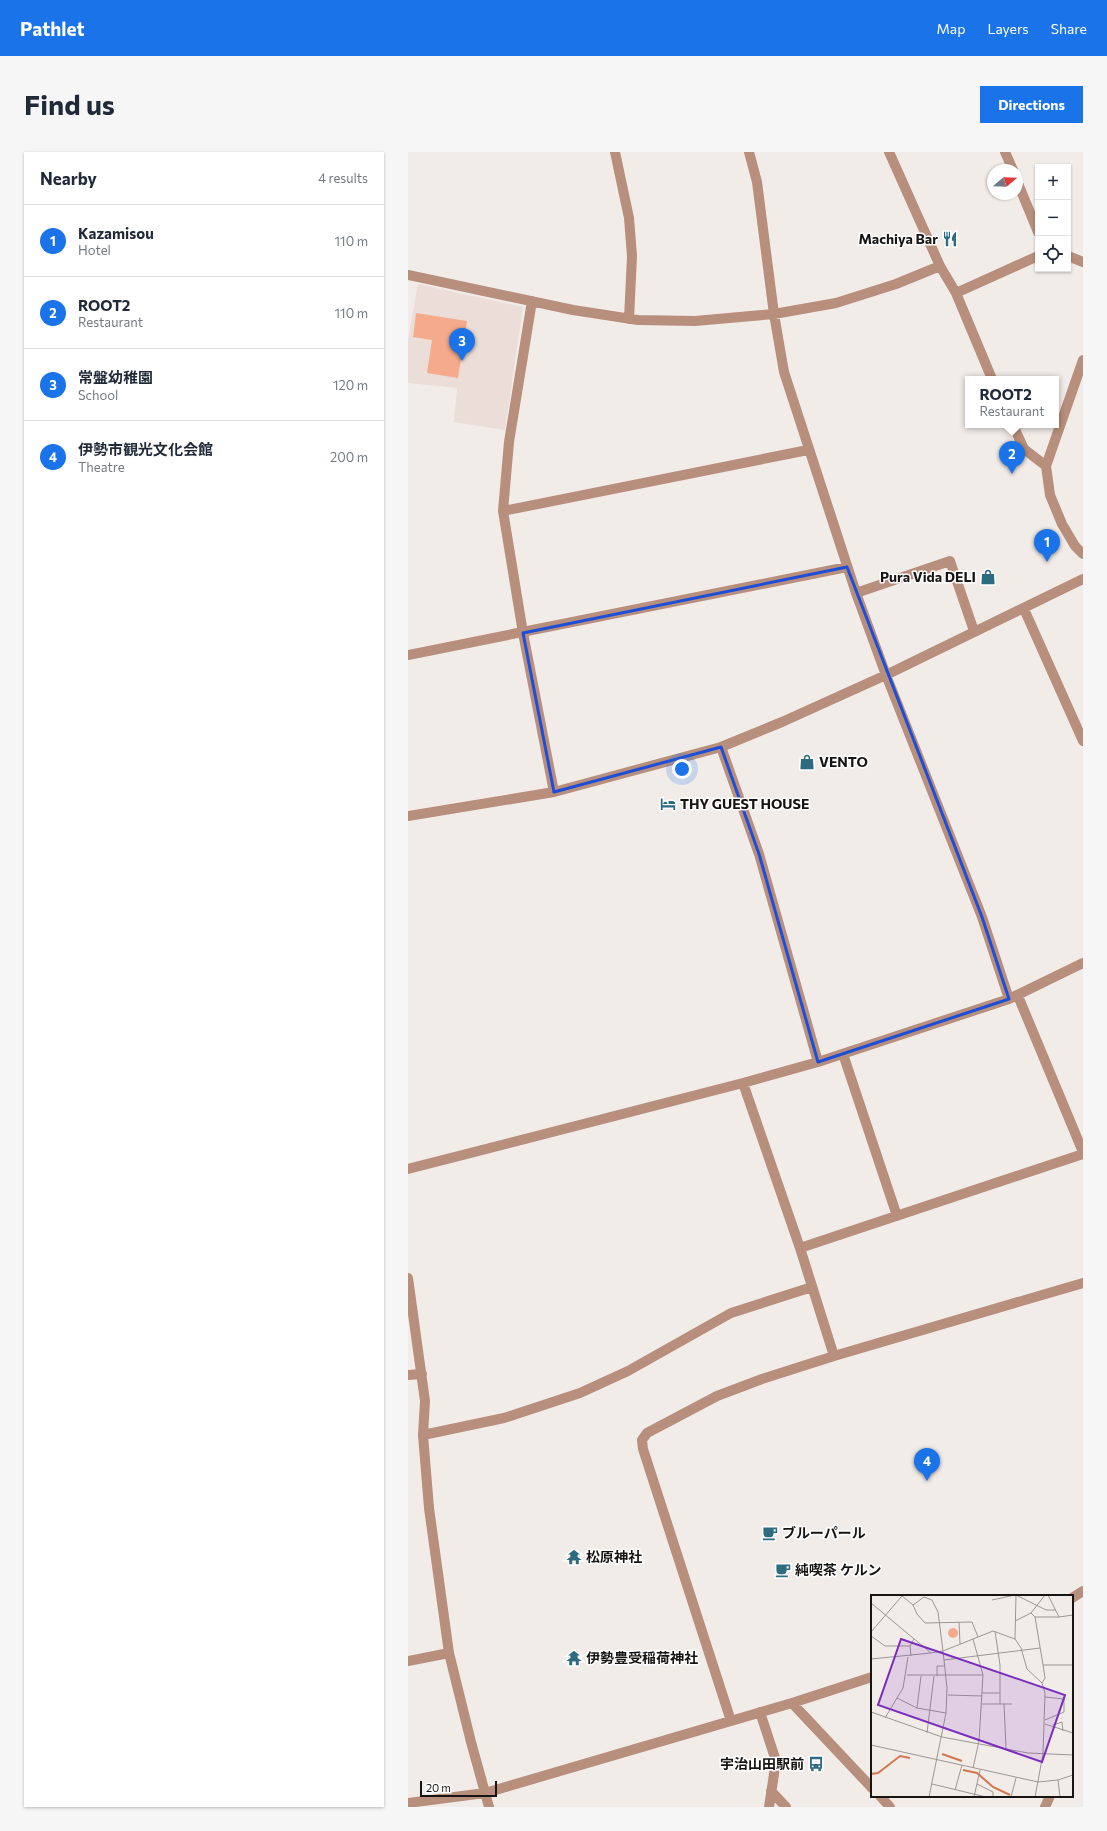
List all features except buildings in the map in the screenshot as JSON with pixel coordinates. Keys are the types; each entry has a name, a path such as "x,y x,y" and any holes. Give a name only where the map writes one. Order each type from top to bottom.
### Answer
{"street":[{"path":"615,152 629,218 632,256 629,319"},
{"path":"749,152 757,182 774,314 784,372 847,568 886,675 1013,998 1083,1153 800,1248"},
{"path":"889,152 940,266 956,293 991,376"},
{"path":"1005,152 1010,164"},
{"path":"1023,196 1035,225"},
{"path":"956,293 1035,257"},
{"path":"1071,257 1083,262"},
{"path":"408,275 573,310 629,319 695,320 774,314 836,303 896,284 940,266"},
{"path":"532,301 509,442 503,511 523,633 554,792"},
{"path":"1083,360 1046,466 1050,495 1062,524 1075,546 1083,554"},
{"path":"1014,428 1024,449 1046,466"},
{"path":"503,511 808,450"},
{"path":"856,593 950,561 974,631"},
{"path":"408,655 847,568"},
{"path":"408,816 554,792 721,747 782,722 886,675 1083,579"},
{"path":"1024,609 1083,741"},
{"path":"721,747 759,854 818,1062"},
{"path":"408,1169 743,1083 818,1062 1013,998 1083,963"},
{"path":"843,1054 897,1216"},
{"path":"743,1083 800,1248 834,1356"},
{"path":"408,1278 422,1374 424,1401 423,1435 429,1508 449,1653 470,1742 489,1807"},
{"path":"731,1721 642,1440 647,1433 717,1396 762,1379 834,1356 1083,1283"},
{"path":"423,1435 504,1418 580,1393 628,1371 731,1313 812,1287"},
{"path":"408,1375 422,1374"},
{"path":"1073,1597 1083,1591"},
{"path":"408,1661 449,1653"},
{"path":"408,1803 485,1793 792,1703 871,1677"},
{"path":"792,1703 871,1787"},
{"path":"760,1712 776,1761 769,1807"},
{"path":"771,1791 786,1807"},
{"path":"881,1797 890,1807"},
{"path":"1045,1807 1050,1797"}],"highlighted area":[{"path":"847,567 982,917 1009,999 818,1062 759,854 721,747 554,792 523,633"}],"shaded area":[{"path":"418,284 523,307 505,430 454,422 457,388 408,383 408,339"},
{"path":"416,313 467,321 458,378 427,373 432,340 413,337"}],"place":[{"name":"Machiya Bar","path":"950,239"},
{"name":"常盤幼稚園","path":"462,361"},
{"name":"ROOT2","path":"1012,474"},
{"name":"Kazamisou","path":"1047,562"},
{"name":"Pura Vida DELI","path":"988,577"},
{"name":"VENTO","path":"807,762"},
{"name":"THY GUEST HOUSE","path":"668,804"},
{"name":"伊勢市観光文化会館","path":"927,1481"},
{"name":"ブルーパール","path":"770,1533"},
{"name":"松原神社","path":"574,1557"},
{"name":"純喫茶 ケルン","path":"783,1570"},
{"name":"伊勢豊受稲荷神社","path":"574,1658"},
{"name":"宇治山田駅前","path":"816,1764"}]}
